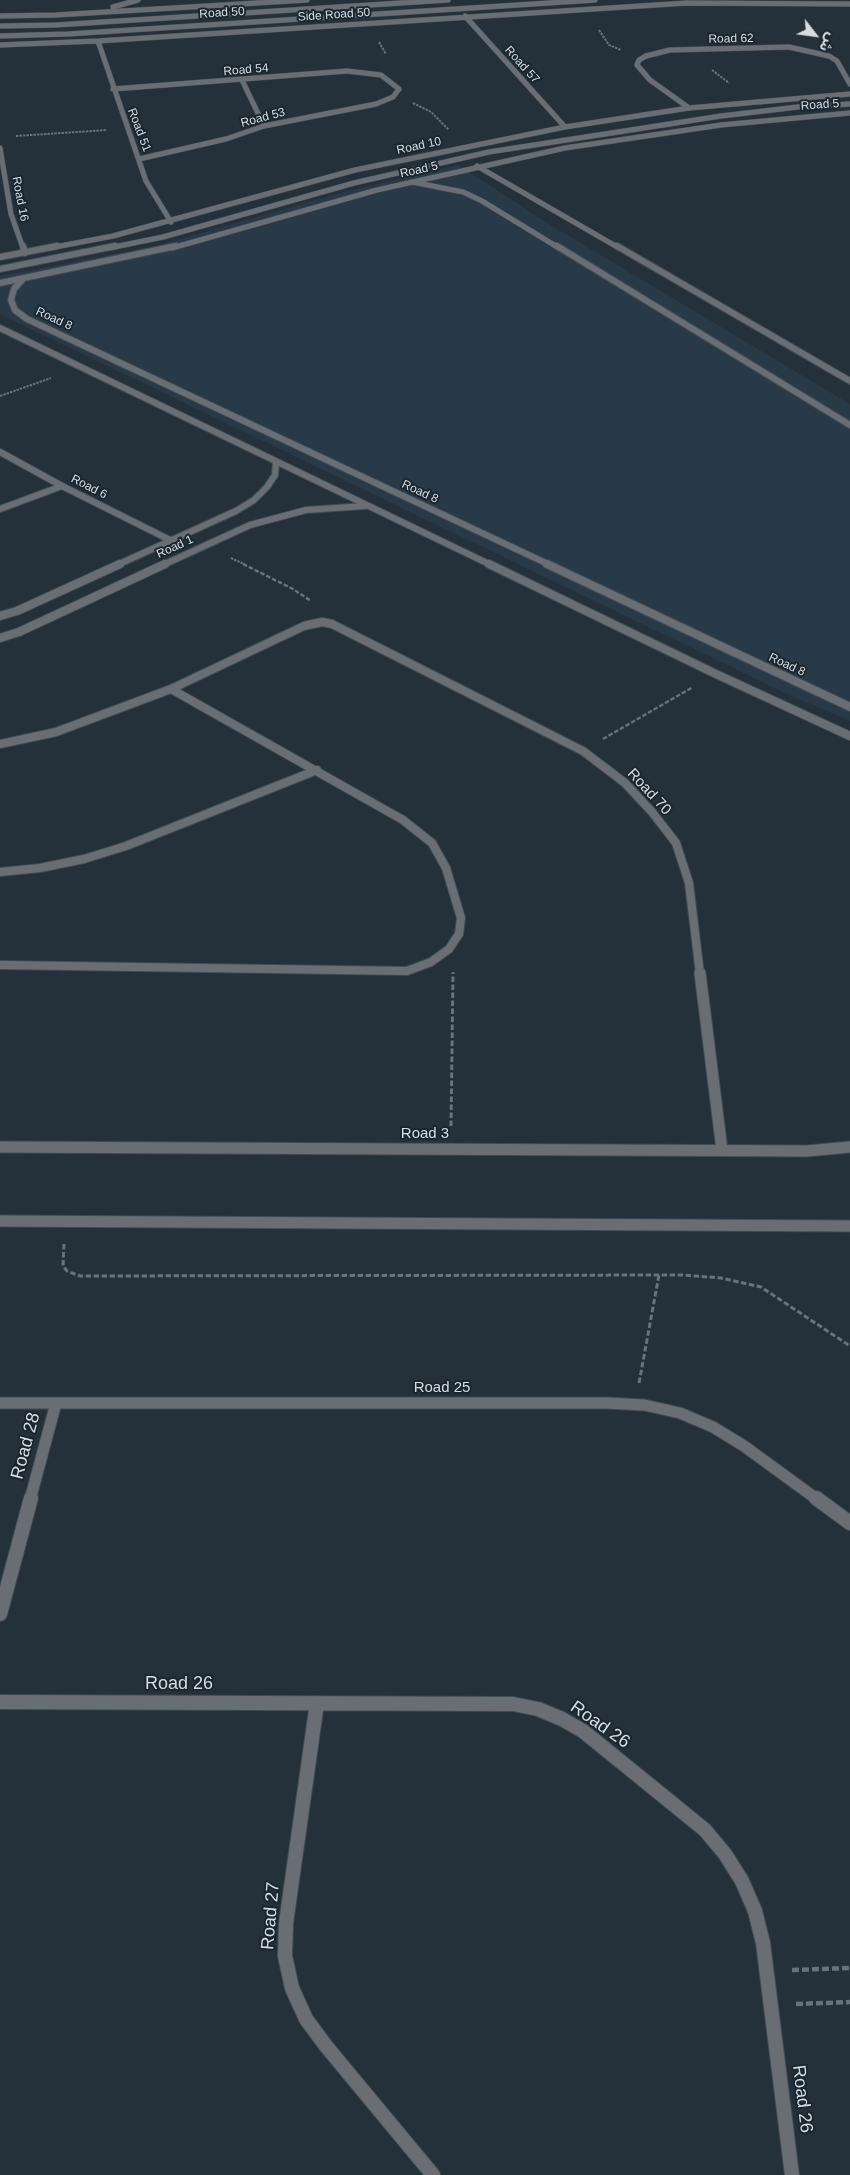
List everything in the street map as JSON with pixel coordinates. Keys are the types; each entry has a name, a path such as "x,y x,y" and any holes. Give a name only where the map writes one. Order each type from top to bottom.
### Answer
{"street":[{"path":"88,13 138,0"},
{"path":"222,0 236,5"},
{"path":"0,16 88,13 308,0"},
{"path":"344,0 346,6"},
{"name":"Road 50","path":"0,26 56,25 448,0"},
{"name":"Road 50","path":"0,36 68,34 595,0"},
{"path":"137,10 166,2"},
{"name":"Side Road 50","path":"0,44 98,40 367,22 718,2 850,4"},
{"name":"Road 57","path":"465,16 565,127"},
{"name":"Road 51","path":"98,40 112,89 150,188 171,222"},
{"name":"Road 62","path":"646,56 670,50 789,47 816,52 837,61 850,84"},
{"path":"646,56 639,60 638,65 650,80 689,108"},
{"name":"Road 54","path":"112,89 242,80 347,70 381,75"},
{"path":"381,75 399,89 393,97"},
{"path":"242,80 264,126"},
{"name":"Road 10","path":"0,257 113,236 171,222 355,170 465,146 565,127 689,108 850,94"},
{"name":"Road 53","path":"139,159 226,139 264,126 376,104 393,97"},
{"name":"Road 5","path":"0,269 97,251 193,230 363,180 489,152 721,116 798,107 850,104"},
{"name":"Road 5","path":"0,283 152,252 412,182 477,166 565,148 694,128 850,113"},
{"name":"Road 16","path":"0,148 8,196 17,233 25,253"},
{"path":"477,166 850,381"},
{"path":"412,182 439,186 482,200 850,425"},
{"path":"0,197 8,196"},
{"path":"193,230 205,238"},
{"name":"Road 8","path":"23,279 14,290 11,300 15,310 27,319 850,707"},
{"path":"0,328 716,674 850,736"},
{"name":"Road 6","path":"0,452 62,486 170,540"},
{"name":"Road 1","path":"0,616 16,611 236,511 254,500 267,487 274,475 276,462"},
{"path":"0,509 62,486"},
{"name":"Road 1","path":"0,638 19,632 250,525 277,516 306,510 368,506"},
{"path":"0,744 56,732 171,690 304,626 322,622"},
{"name":"Road 70","path":"322,622 332,624 583,751 625,783 652,812 676,843 689,883 722,1150"},
{"path":"0,965 407,970 431,962 449,949 459,934 461,918 446,868 432,843 403,820 317,770 171,690"},
{"path":"0,872 40,868 84,859 126,846 317,770"},
{"name":"Road 3","path":"0,1147 807,1151 850,1147"},
{"path":"0,1220 850,1226"},
{"name":"Road 25","path":"0,1403 607,1403 635,1405 680,1414 714,1427 744,1446 850,1523"},
{"name":"Road 28","path":"0,1614 56,1403"},
{"name":"Road 26","path":"0,1702 513,1704 546,1712 584,1731 704,1830 725,1854 742,1881 755,1911 763,1943 792,2175"},
{"name":"Road 27","path":"317,1703 286,1923 285,1956 292,1988 306,2018 326,2046 434,2175"}],"path":[{"path":"585,9 609,45 618,50 646,56"},
{"path":"367,22 388,58 386,69 381,75"},
{"path":"693,50 705,64 752,102"},
{"path":"393,97 425,108 465,146"},
{"path":"10,136 128,128"},
{"path":"0,396 80,367"},
{"path":"206,545 307,597 317,607 322,622"},
{"path":"583,751 716,674"},
{"path":"449,949 453,970 454,998 450,1149"},
{"path":"66,1221 63,1266 67,1271 80,1276 659,1275 721,1278 761,1287 850,1346"},
{"path":"635,1405 659,1275"},
{"path":"766,1971 850,1968"},
{"path":"771,2004 850,2002"}],"shaded area":[{"path":"458,165 552,226 850,404 850,721 787,694 0,314 0,276 159,245 347,191"}]}
